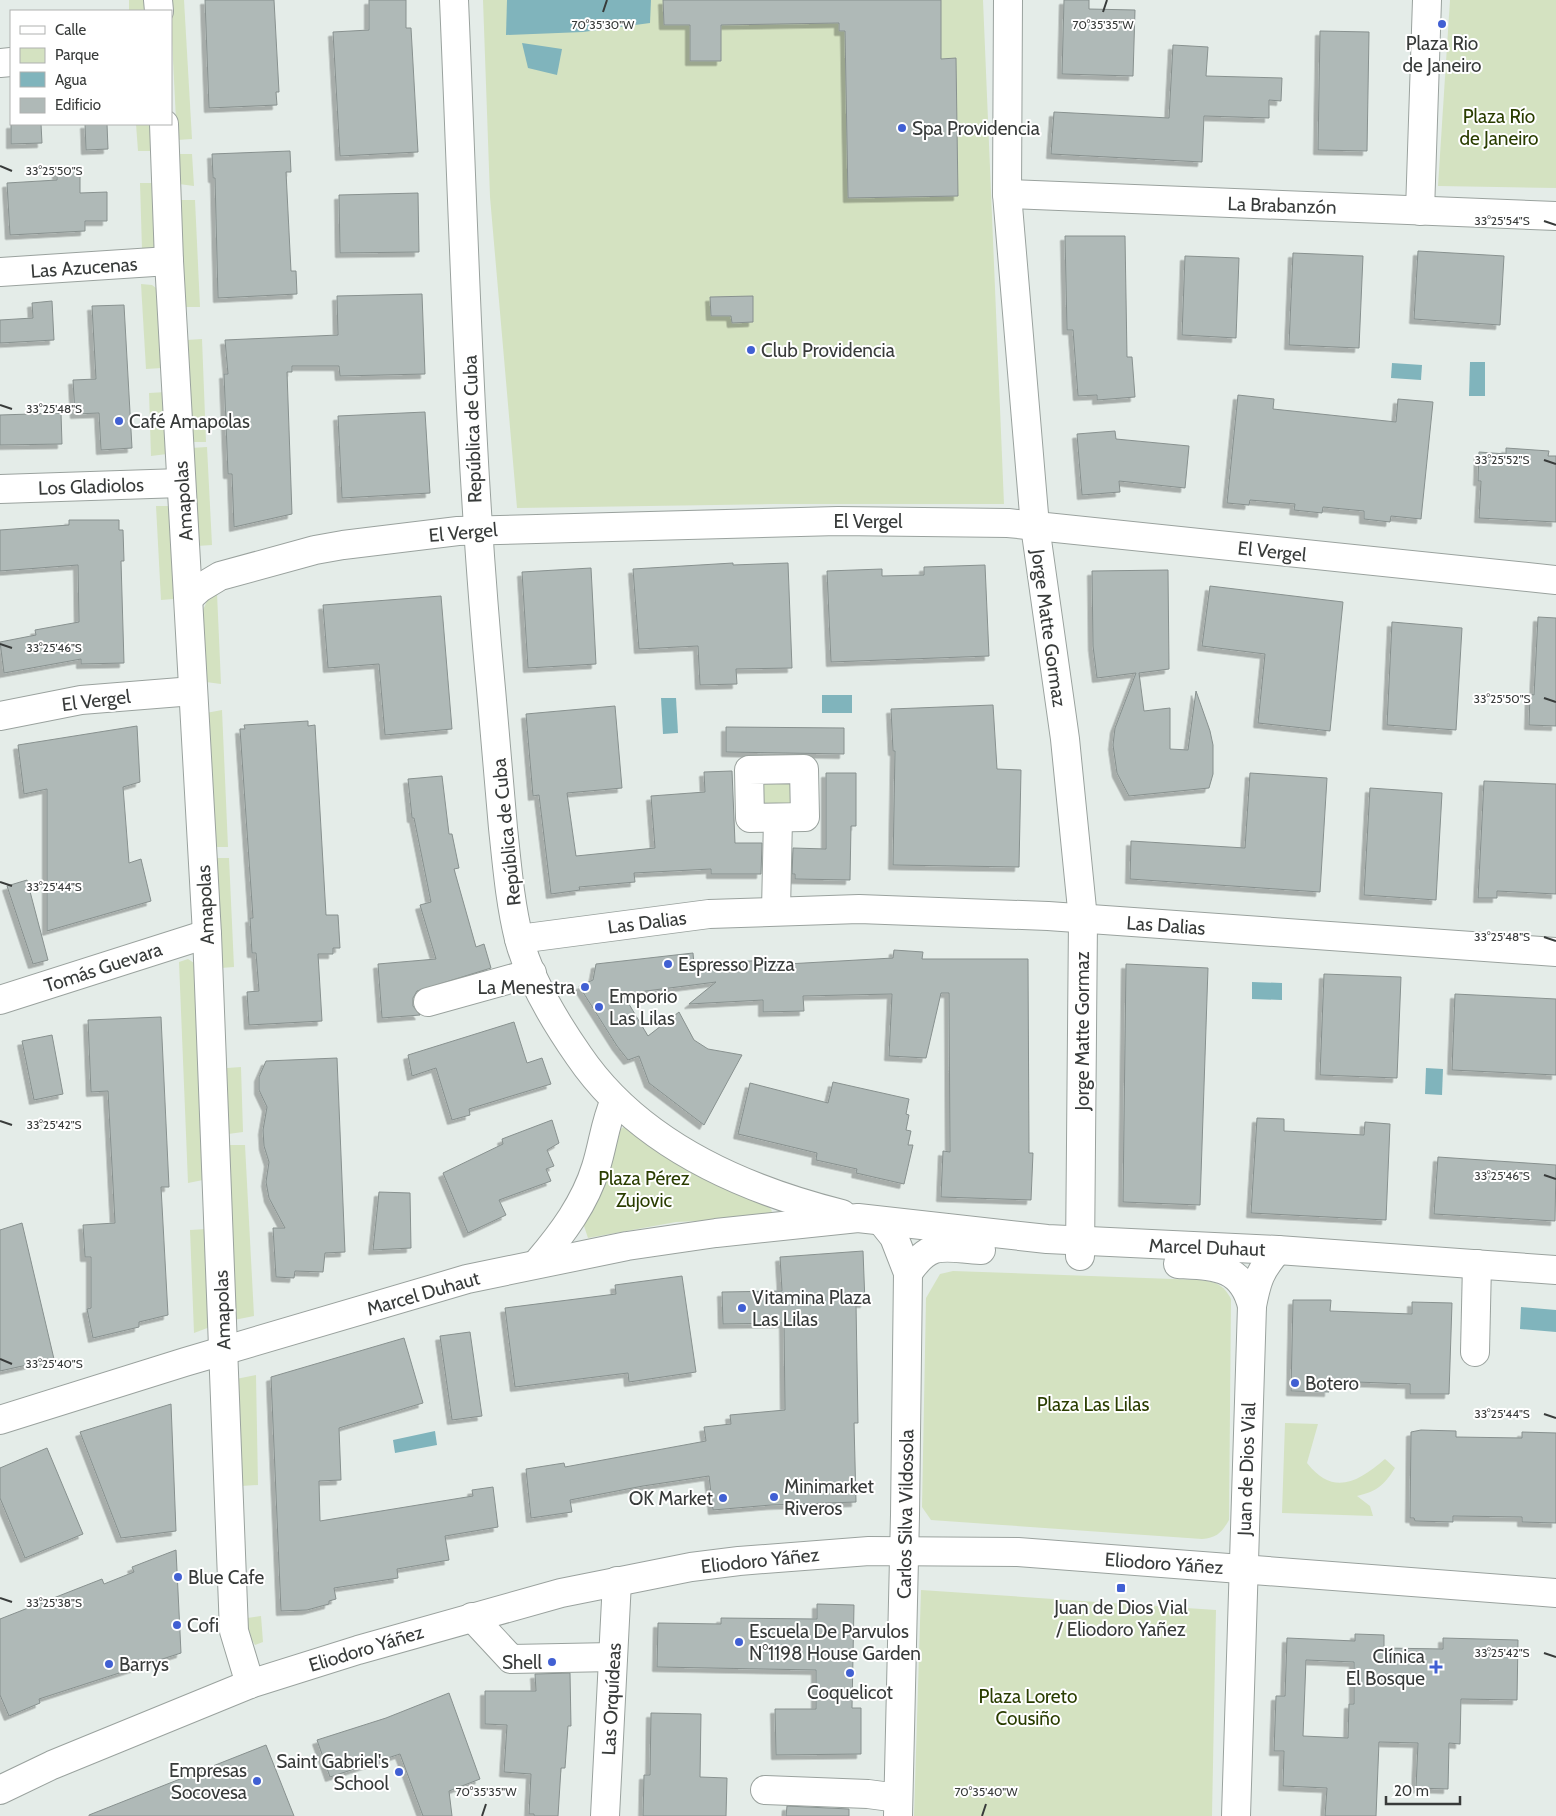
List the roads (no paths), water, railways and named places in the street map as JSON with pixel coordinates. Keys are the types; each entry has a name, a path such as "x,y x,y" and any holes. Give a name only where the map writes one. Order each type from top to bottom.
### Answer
{"street":[{"name":"República de Cuba","path":"454,0 477,530 507,870 519,939 532,973 579,1057 615,1100"},
{"name":"Jorge Matte Gormaz","path":"1008,0 1008,194 1035,526 1065,739 1083,919 1080,1248"},
{"path":"1420,210 1427,0"},
{"name":"Amapolas","path":"164,125 169,261 206,934 234,1631 250,1684"},
{"name":"La Brabanzón","path":"1008,194 1556,216"},
{"name":"Las Azucenas","path":"0,272 169,261"},
{"name":"Los Gladiolos","path":"0,489 181,482"},
{"name":"El Vergel","path":"189,598 220,576 315,550 343,545 477,530 838,521 1008,523 1556,580"},
{"name":"El Vergel","path":"0,716 81,700 192,691"},
{"path":"776,910 778,818"},
{"name":"Las Dalias","path":"519,939 709,914 776,910 907,910 1083,919 1556,952"},
{"name":"Tomás Guevara","path":"0,1000 206,934"},
{"path":"428,1002 532,973"},
{"path":"538,1262 571,1218 592,1180 608,1117 615,1100"},
{"name":"Marcel Duhaut","path":"615,1100 651,1130 717,1170 758,1188 819,1208 870,1220 1080,1248 1278,1250 1556,1270"},
{"name":"Marcel Duhaut","path":"0,1420 467,1279 538,1262 681,1238 870,1220"},
{"name":"Carlos Silva Vildosola","path":"870,1220 894,1237 908,1273 898,1807"},
{"path":"908,1273 918,1258 934,1248 1080,1248 1215,1266 1226,1270 1244,1285 1252,1306"},
{"name":"Juan de Dios Vial","path":"1236,1816 1242,1569 1252,1306 1257,1278 1278,1250"},
{"path":"1475,1352 1477,1264"},
{"name":"Eliodoro Yáñez","path":"0,1790 52,1765 250,1684 472,1617 561,1593 691,1567 758,1559 904,1550 1018,1552 1556,1593"},
{"name":"Las Orquídeas","path":"606,1816 617,1581"},
{"path":"472,1617 511,1658 613,1657"},
{"path":"766,1790 868,1794 898,1807"}],"water":[{"path":"507,0 651,0 650,23 583,32 506,35"},
{"path":"522,43 562,49 557,75 528,68"},
{"path":"1470,362 1485,362 1485,396 1469,396"},
{"path":"1392,363 1422,365 1421,380 1391,378"},
{"path":"822,695 852,695 852,713 822,713"},
{"path":"661,698 676,698 678,733 663,734"},
{"path":"1252,982 1282,983 1282,1000 1252,999"},
{"path":"1426,1068 1443,1069 1442,1095 1425,1094"},
{"path":"1521,1307 1556,1310 1556,1332 1520,1329"},
{"path":"435,1431 437,1445 395,1453 393,1440"}],"place":[{"name":"Plaza Rio de Janeiro","path":"1442,24"},
{"name":"Spa Providencia","path":"902,128"},
{"name":"Club Providencia","path":"751,350"},
{"name":"Café Amapolas","path":"119,421"},
{"name":"Espresso Pizza","path":"668,964"},
{"name":"La Menestra","path":"585,987"},
{"name":"Emporio Las Lilas","path":"599,1007"},
{"name":"Vitamina Plaza Las Lilas","path":"742,1308"},
{"name":"Botero","path":"1295,1383"},
{"name":"Minimarket Riveros","path":"774,1497"},
{"name":"OK Market","path":"723,1498"},
{"name":"Blue Cafe","path":"178,1577"},
{"name":"Juan de Dios Vial / Eliodoro Yañez","path":"1121,1588"},
{"name":"Cofi","path":"177,1625"},
{"name":"Escuela De Parvulos N°1198 House Garden","path":"739,1642"},
{"name":"Shell","path":"552,1662"},
{"name":"Barrys","path":"109,1664"},
{"name":"Clínica El Bosque","path":"1436,1667"},
{"name":"Coquelicot","path":"850,1673"},
{"name":"Saint Gabriel's School","path":"399,1772"},
{"name":"Empresas Socovesa","path":"257,1781"}],"park label":[{"name":"Plaza Río de Janeiro","path":"1499,127"},
{"name":"Plaza Pérez Zujovic","path":"644,1189"},
{"name":"Plaza Las Lilas","path":"1093,1404"},
{"name":"Plaza Loreto Cousiño","path":"1028,1707"}]}
